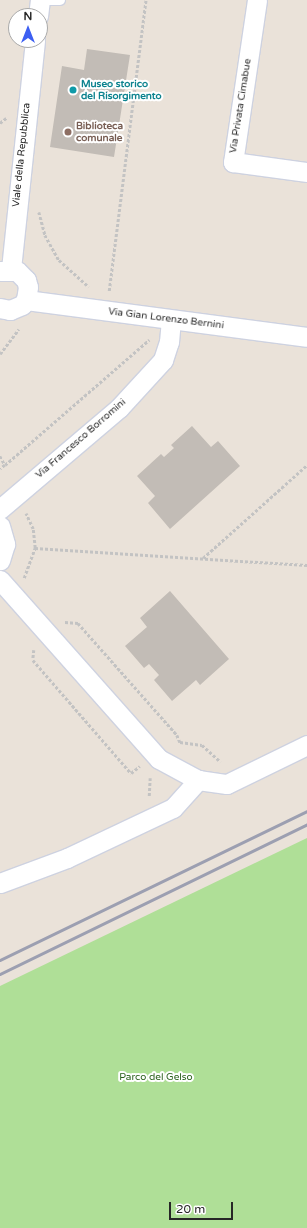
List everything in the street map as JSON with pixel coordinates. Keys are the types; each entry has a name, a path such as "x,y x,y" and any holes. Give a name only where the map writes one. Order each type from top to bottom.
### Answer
{"street":[{"name":"Via Privata Cimabue","path":"257,0 233,162 307,172"},
{"name":"Viale della Repubblica","path":"6,270 34,48"},
{"path":"1,312 16,308 26,300 28,293 26,280 17,271 6,270"},
{"name":"Via Gian Lorenzo Bernini","path":"26,300 107,304 171,320 307,337"},
{"name":"Via Francesco Borromini","path":"7,503 119,408 163,360 169,342 171,320"},
{"path":"0,526 4,544 0,560"},
{"path":"0,580 152,763 198,780 227,784 307,745"},
{"path":"0,883 67,858 173,808 198,780"}],"lane":[{"path":"44,0 60,0"}],"path":[{"path":"107,304 146,0"},
{"path":"37,208 45,235 59,260 82,284 107,304"},
{"path":"0,354 9,339 22,327"},
{"path":"0,469 147,339 169,342"},
{"path":"0,456 5,465"},
{"path":"203,559 307,465"},
{"path":"7,503 22,506 33,528 35,548 22,582"},
{"path":"35,548 307,565"},
{"path":"64,621 78,623 177,735 180,742 202,745 217,756 223,766"},
{"path":"34,646 33,660 131,773 143,763 152,763"},
{"path":"146,802 152,786 150,776"}],"green space":[{"name":"Parco del Gelso","path":"307,838 307,1228 0,1228 0,986"}],"building":[{"path":"87,49 130,55 114,157 50,147 62,66 84,70"},
{"path":"192,426 211,447 218,441 240,466 170,529 148,503 155,496 137,476 161,454 164,457 174,448 171,445"},
{"path":"170,591 229,659 200,685 196,680 172,701 154,680 159,675 149,664 144,668 125,646 147,627 140,618"}],"railway":[{"path":"0,960 307,811"},
{"path":"0,974 307,824"}],"place":[{"name":"Museo storico del Risorgimento","path":"73,90"},
{"name":"Biblioteca comunale","path":"68,132"}]}
